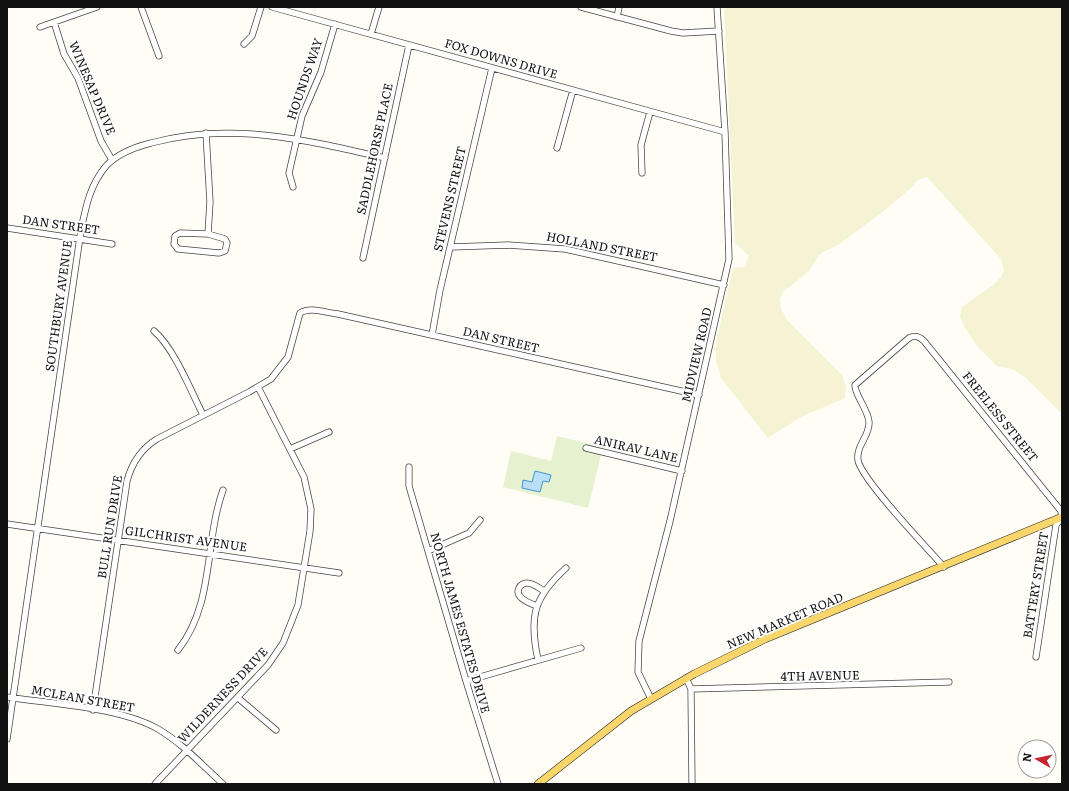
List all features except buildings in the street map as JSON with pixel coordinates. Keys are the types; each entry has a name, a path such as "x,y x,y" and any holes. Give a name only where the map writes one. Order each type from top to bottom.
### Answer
{"main road":[{"name":"NEW MARKET ROAD","path":"538,784 606,730 651,699 686,678 765,639 1062,518"}],"street":[{"path":"40,27 97,7"},
{"path":"142,7 159,56"},
{"path":"244,44 252,36 261,7"},
{"name":"FOX DOWNS DRIVE","path":"272,7 725,132"},
{"path":"371,34 379,7"},
{"path":"581,7 676,32 719,31"},
{"path":"617,17 619,7"},
{"name":"MIDVIEW ROAD","path":"651,699 638,672 638,646 682,471 729,260 725,132 717,7"},
{"name":"WINESAP DRIVE","path":"54,22 64,54 78,78 101,141 112,160"},
{"name":"HOUNDS WAY","path":"294,187 289,173 302,116 321,72 335,24"},
{"name":"SADDLEHORSE PLACE","path":"362,258 409,45"},
{"name":"STEVENS STREET","path":"432,335 492,68"},
{"path":"557,148 573,90"},
{"path":"642,173 641,145 650,112"},
{"path":"206,133 210,202 208,234"},
{"name":"SOUTHBURY AVENUE","path":"7,739 10,698 38,529 80,239 88,198 100,175 112,160 136,147 160,140 206,133 258,133 385,158"},
{"name":"DAN STREET","path":"7,228 112,244"},
{"path":"180,233 208,234 225,239 227,243 225,250 220,254 178,250 174,244 175,236 180,233"},
{"name":"HOLLAND STREET","path":"451,247 508,245 559,248 724,285"},
{"name":"DAN STREET","path":"300,314 303,311 316,310 699,395"},
{"name":"BULL RUN DRIVE","path":"93,710 127,481 135,461 144,448 157,439 271,379 288,357 300,314"},
{"path":"154,331 163,340 170,351 203,415"},
{"name":"FREELESS STREET","path":"944,567 867,480 858,461 858,450 867,432 869,422 865,406 855,391 855,385 909,338 915,336 920,337 924,341 1061,510 1062,518"},
{"name":"WILDERNESS DRIVE","path":"155,784 268,665 283,643 298,605 305,568 311,519 310,499 304,477 258,387"},
{"path":"290,449 329,432"},
{"name":"ANIRAV LANE","path":"586,448 682,471"},
{"name":"NORTH JAMES ESTATES DRIVE","path":"410,467 409,486 498,784"},
{"path":"178,650 187,638 199,612 206,586 217,513 223,490"},
{"name":"BATTERY STREET","path":"1036,656 1056,525 1062,518"},
{"path":"428,551 469,533 480,520"},
{"name":"GILCHRIST AVENUE","path":"7,524 339,573"},
{"path":"538,660 533,628 536,606 544,591 566,568"},
{"path":"536,606 521,598 518,592 519,588 528,583 544,591"},
{"path":"466,681 581,648"},
{"path":"686,678 691,689 692,784"},
{"name":"4TH AVENUE","path":"691,689 949,682"},
{"name":"MCLEAN STREET","path":"10,698 123,715 146,723 169,736 223,784"},
{"path":"238,698 276,730"}],"shaded area":[{"path":"724,7 1062,7 1062,414 1026,378 1012,369 997,366 978,347 965,328 960,317 962,307 993,285 1001,277 1004,270 1001,259 927,177 918,180 910,189 880,214 838,245 821,253 808,272 783,292 780,299 781,309 788,321 842,375 846,387 845,398 801,417 768,438 721,378 716,361 716,343 733,268 744,267 749,256 735,243"}],"green space":[{"path":"557,436 603,447 588,508 503,487 511,451 551,461"}],"water":[{"path":"535,471 551,475 549,482 543,481 540,492 522,488 523,480 532,482"}]}
